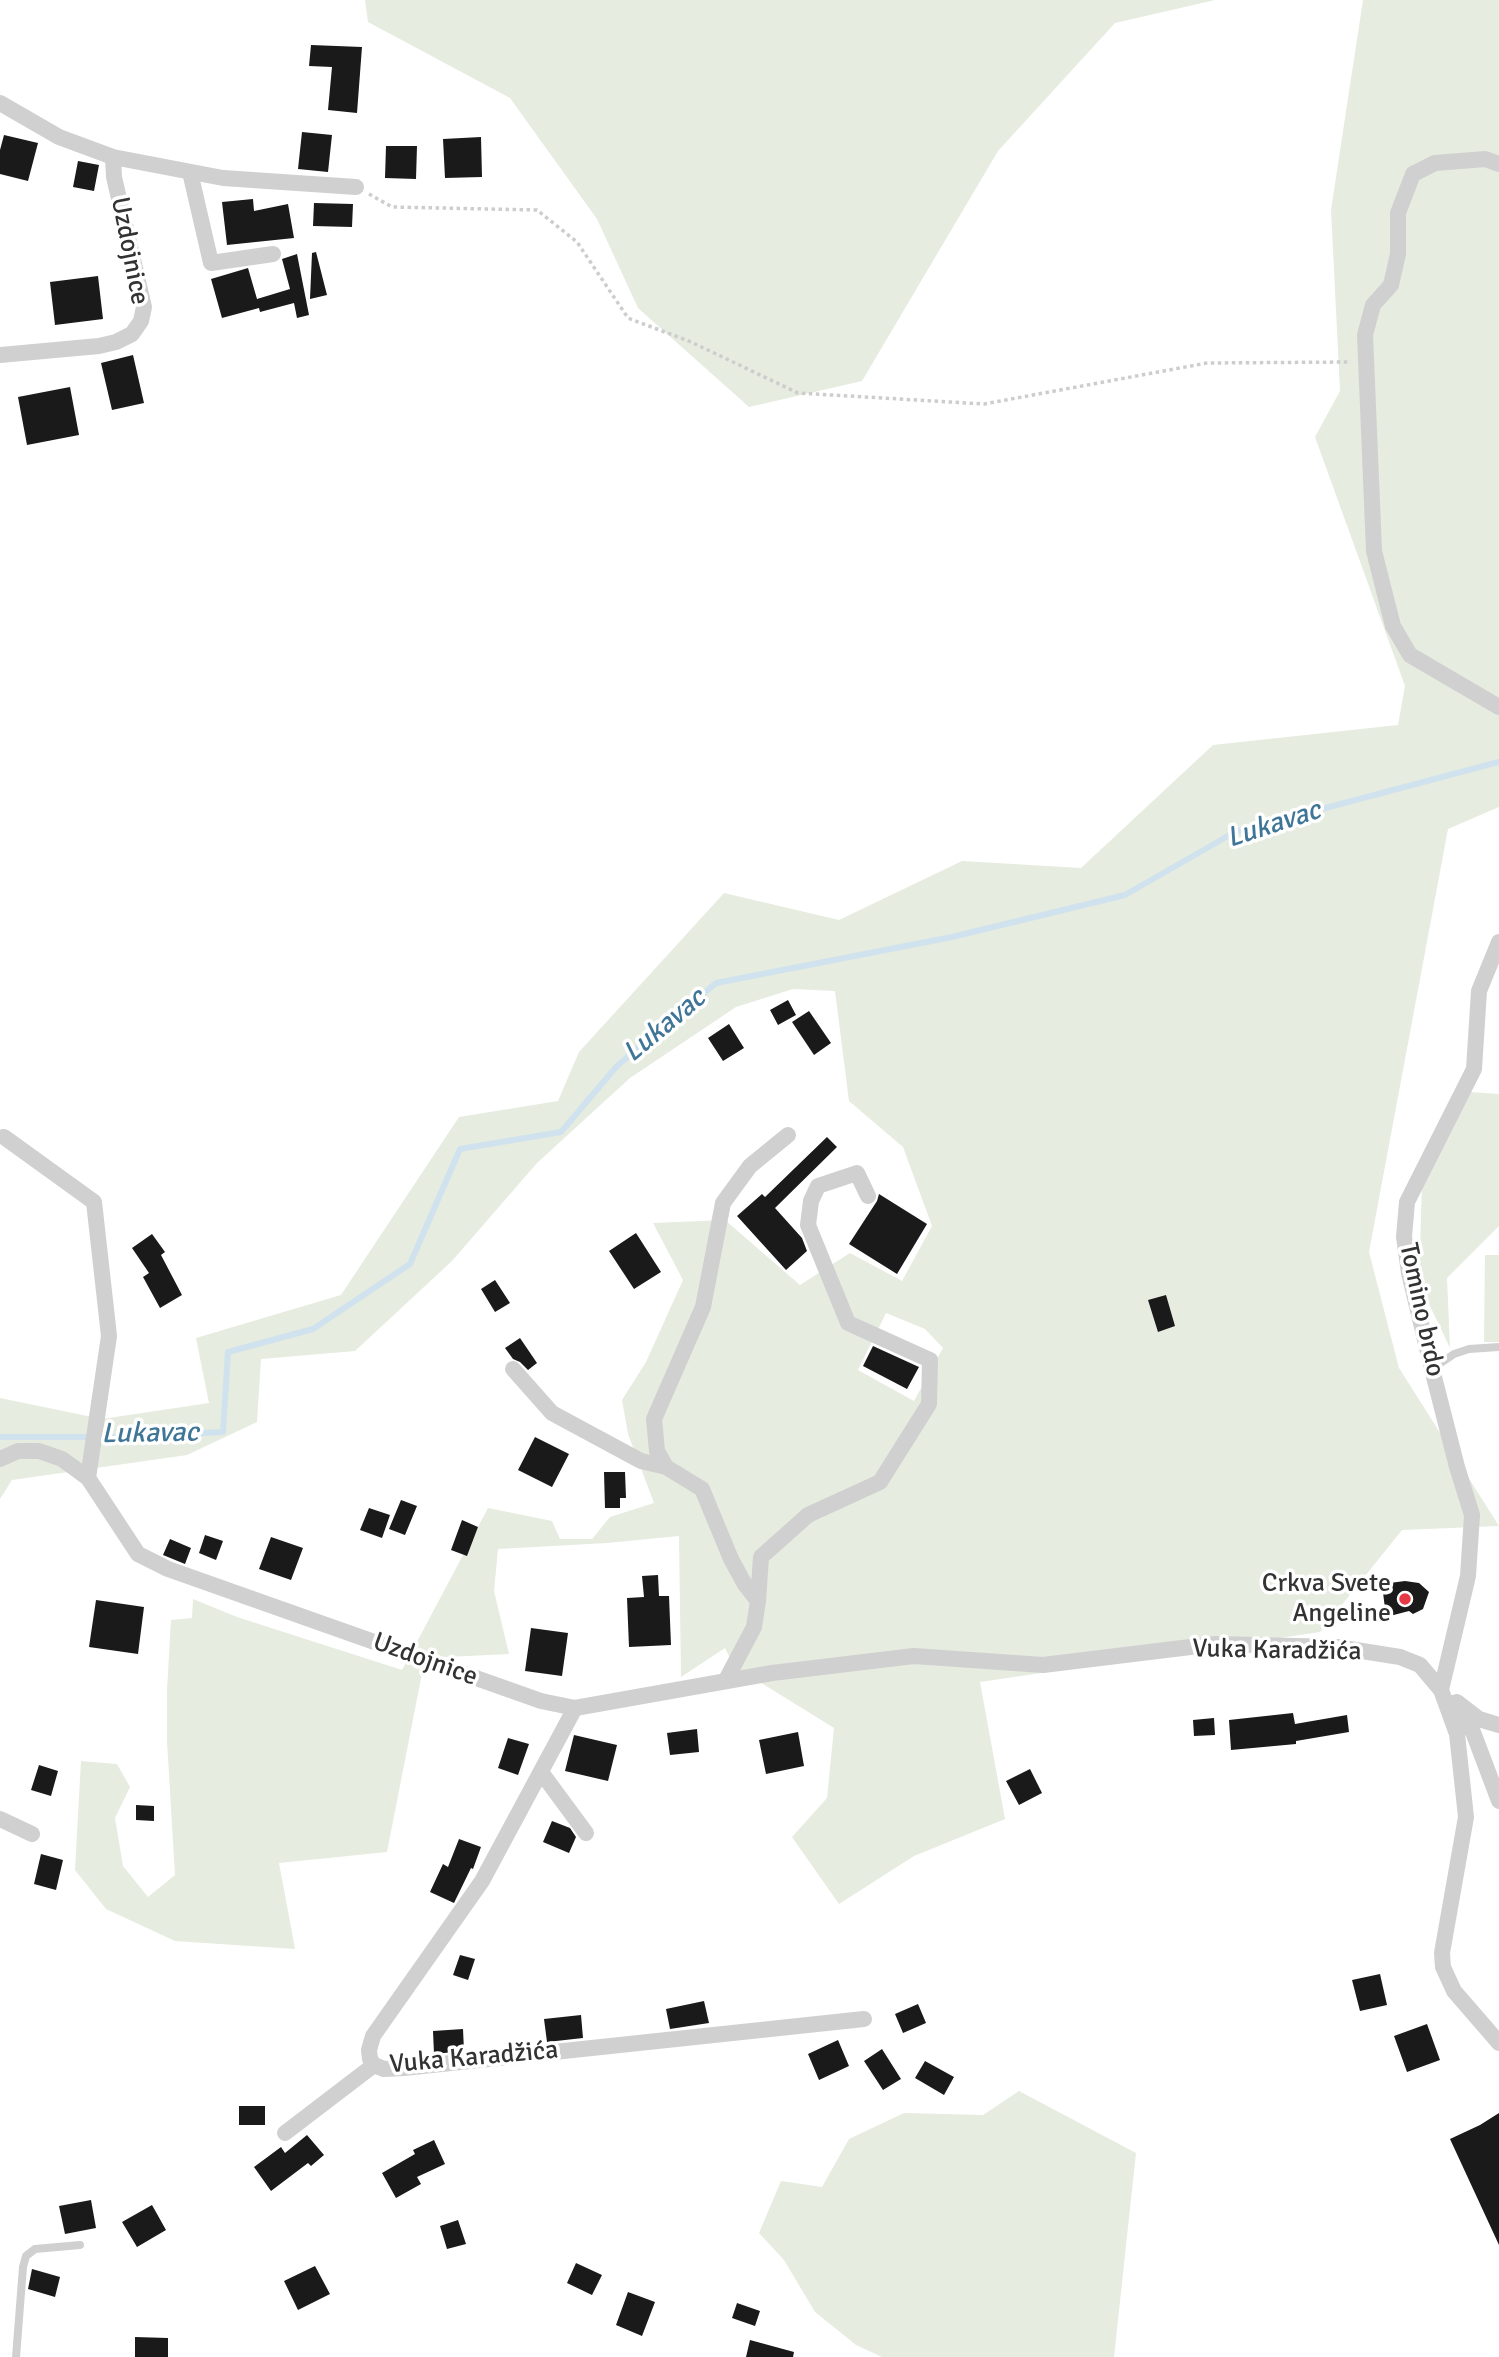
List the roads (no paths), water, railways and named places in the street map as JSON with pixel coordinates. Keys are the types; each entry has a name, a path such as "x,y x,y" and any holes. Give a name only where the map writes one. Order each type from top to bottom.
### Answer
{"street":[{"path":"0,103 59,137 113,157 223,178 356,187"},
{"name":"Uzdojnice","path":"0,355 107,344 132,334 141,321 144,307 114,177 113,157"},
{"path":"1499,164 1485,159 1435,163 1413,174 1398,213 1398,254 1391,285 1373,305 1365,335 1374,551 1393,626 1410,655 1499,707"},
{"path":"190,172 211,263 272,254"},
{"name":"Tomino brdo","path":"1441,1690 1468,1576 1472,1515 1432,1369 1409,1273 1404,1237 1407,1202 1474,1069 1479,991 1499,942"},
{"path":"666,1467 657,1451 654,1419 703,1307 723,1203 750,1166 788,1135"},
{"path":"0,1459 18,1451 39,1451 62,1459 88,1478 109,1336 94,1202 4,1137"},
{"path":"726,1680 754,1627 761,1557 808,1515 880,1482 929,1405 930,1360 849,1323 807,1225 811,1201 818,1186 857,1172 868,1196"},
{"path":"513,1370 552,1413 640,1461 666,1467 684,1476 702,1489 731,1559 758,1601"},
{"name":"Uzdojnice","path":"88,1478 138,1554 167,1569 541,1701 575,1708 726,1680"},
{"name":"Vuka Karadžića","path":"726,1680 914,1656 1043,1665 1215,1644 1337,1647 1400,1657 1420,1665 1441,1690 1457,1734 1466,1817 1442,1953 1443,1967 1454,1991 1499,2043"},
{"path":"1441,1690 1479,1719 1499,1725"},
{"path":"1441,1690 1473,1732 1499,1801"},
{"name":"Vuka Karadžića","path":"575,1708 482,1881 373,2036 369,2050 374,2065 384,2069 404,2068 864,2019"},
{"path":"541,1772 586,1833"},
{"path":"0,1819 32,1834"},
{"path":"285,2133 374,2065"}],"lane":[{"path":"1432,1369 1454,1354 1469,1349 1499,1347"},
{"path":"16,2357 26,2256 35,2249 80,2245"}],"waterway":[{"name":"Lukavac","path":"0,1437 123,1437 223,1432 228,1352 313,1329 410,1264 460,1149 561,1132 617,1066 716,983 952,937 1125,895 1235,832 1499,762"}],"place":[{"name":"Crkva Svete Angeline","path":"1405,1599"}]}
